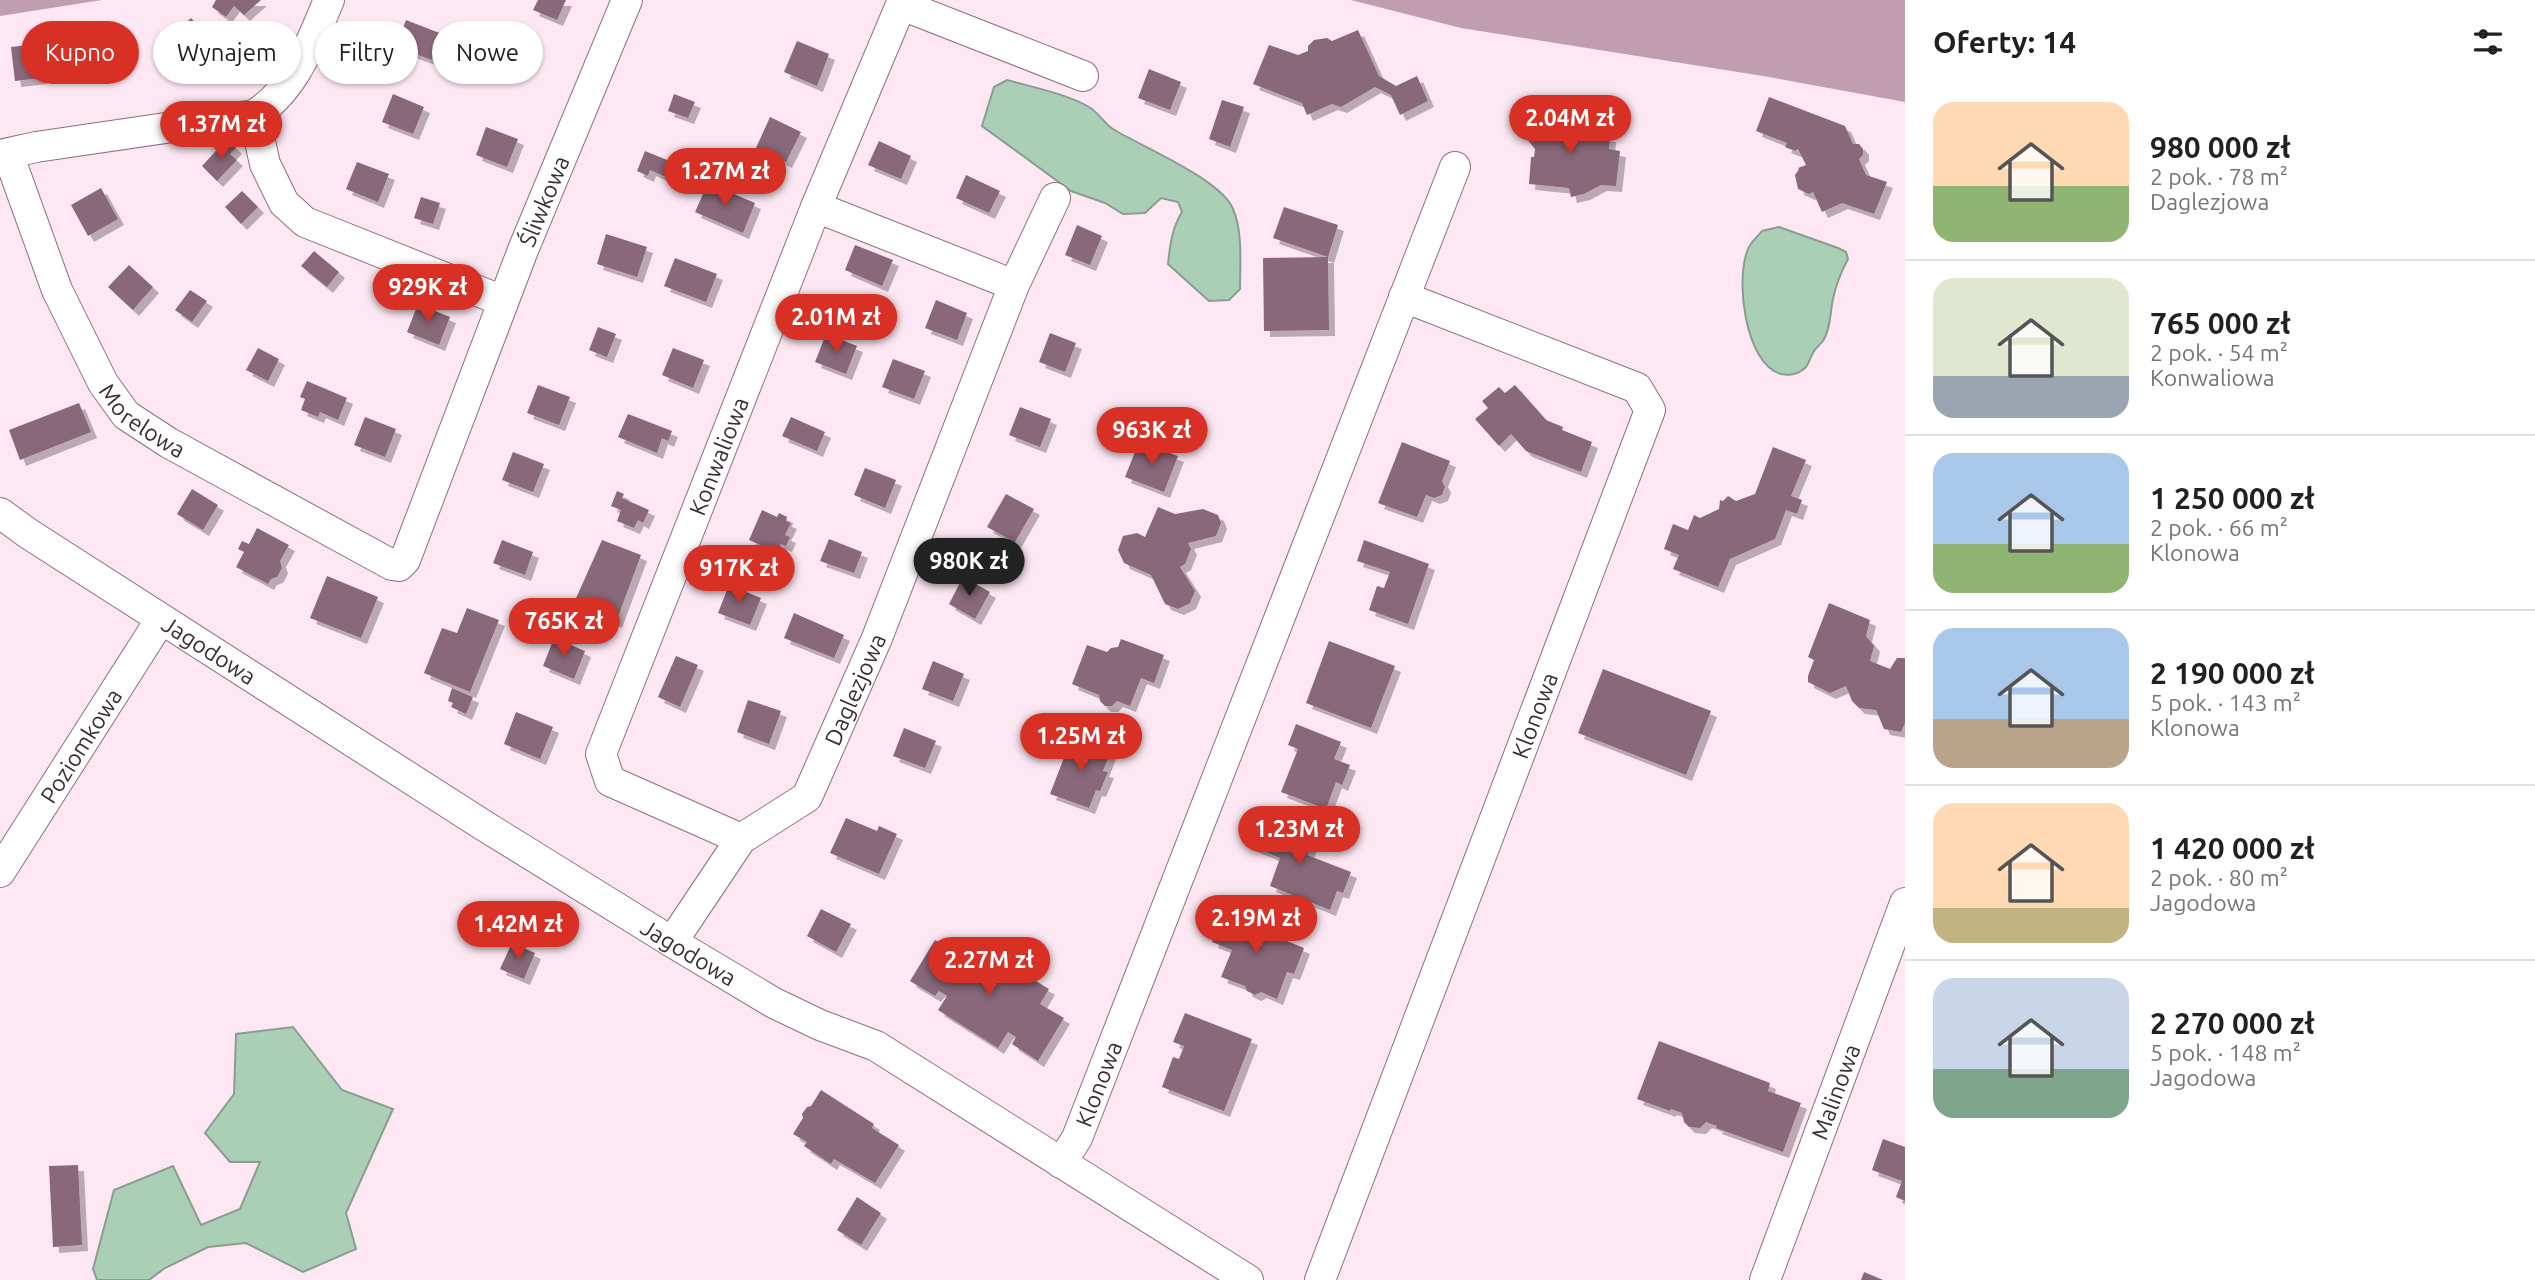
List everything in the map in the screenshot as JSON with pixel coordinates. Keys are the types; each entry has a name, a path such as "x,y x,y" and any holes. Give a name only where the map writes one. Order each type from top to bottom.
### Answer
{"street":[{"path":"6,154 36,147 254,115 272,104 303,61 329,0"},
{"name":"Śliwkowa","path":"405,560 503,301 626,0"},
{"path":"902,3 1083,76"},
{"name":"Konwaliowa","path":"741,839 610,781 601,754 816,207 902,3"},
{"path":"254,115 265,163 284,203 305,222 503,301"},
{"name":"Morelowa","path":"6,154 57,290 103,383 126,415 169,443 392,565 399,566 405,560"},
{"name":"Klonowa","path":"1061,1163 1077,1138 1455,167"},
{"name":"Daglezjowa","path":"673,942 741,839 807,797 877,638 1014,285 1055,198"},
{"path":"816,207 1014,285"},
{"name":"Klonowa","path":"1320,1280 1650,410 1637,388 1404,297"},
{"name":"Jagodowa","path":"0,513 483,825 673,942 775,1003 820,1025 876,1046 1248,1280"},
{"name":"Poziomkowa","path":"0,872 161,619"},
{"name":"Malinowa","path":"1765,1280 1905,903"}],"shaded area":[{"path":"0,0 102,0 0,16"},
{"path":"1351,0 1905,0 1905,102 1763,76 1461,28"},
{"path":"1007,80 1080,102 1092,109 1113,129 1179,164 1213,186 1226,198 1236,218 1240,248 1240,289 1229,300 1209,301 1168,264 1174,230 1182,212 1178,202 1161,198 1145,213 1123,214 1105,203 1071,191 982,126 994,87"},
{"path":"1779,227 1838,248 1846,252 1848,259 1836,288 1826,336 1806,367 1791,375 1781,374 1769,367 1759,354 1751,337 1743,298 1745,261 1749,247 1762,231"},
{"path":"293,1027 342,1090 393,1109 346,1213 356,1249 303,1272 246,1243 208,1247 165,1268 149,1280 97,1280 93,1269 114,1190 173,1166 201,1225 240,1209 260,1162 230,1162 205,1133 234,1094 236,1034"}],"building":[{"path":"216,0 261,0 244,15 234,6 226,17 212,7"},
{"path":"538,0 566,0 557,20 533,10"},
{"path":"418,25 432,30 432,60 418,55"},
{"path":"1358,30 1379,76 1396,86 1417,76 1428,101 1400,115 1391,95 1375,87 1341,107 1332,104 1307,115 1302,103 1253,84 1269,45 1298,55 1308,51 1308,46 1314,40 1327,38 1332,41"},
{"path":"797,41 829,54 817,86 784,72"},
{"path":"21,46 21,80 15,81 11,47"},
{"path":"1149,69 1181,82 1170,110 1138,98"},
{"path":"393,94 424,107 413,134 382,122"},
{"path":"674,94 695,102 688,118 668,111"},
{"path":"1769,97 1845,126 1853,144 1859,144 1863,149 1863,155 1859,159 1866,175 1887,182 1874,214 1842,203 1822,212 1813,192 1809,194 1798,189 1795,175 1798,168 1806,165 1798,149 1795,151 1785,147 1787,143 1756,131"},
{"path":"1222,100 1244,107 1230,147 1209,139"},
{"path":"1536,107 1573,111 1571,132 1610,136 1609,149 1620,151 1616,186 1601,185 1571,197 1569,188 1529,184 1531,157 1534,157 1535,149 1527,139 1529,137 1533,142"},
{"path":"770,117 801,132 786,162 756,148"},
{"path":"486,127 518,139 507,167 476,155"},
{"path":"227,139 236,148 230,154 237,160 217,181 202,166"},
{"path":"879,141 911,156 901,179 868,165"},
{"path":"645,151 672,162 666,177 650,170 648,176 637,171"},
{"path":"357,162 389,174 378,202 346,189"},
{"path":"966,175 1000,191 989,213 956,198"},
{"path":"708,183 755,203 743,233 695,212"},
{"path":"101,188 118,219 88,236 71,205"},
{"path":"242,191 258,207 241,224 225,207"},
{"path":"421,197 440,203 433,224 414,218"},
{"path":"1284,207 1338,225 1328,257 1273,238"},
{"path":"1077,225 1102,236 1090,265 1065,255"},
{"path":"606,234 647,247 637,277 597,264"},
{"path":"855,245 893,260 882,286 845,270"},
{"path":"314,251 339,272 327,287 301,266"},
{"path":"1328,257 1329,330 1264,331 1263,258"},
{"path":"675,258 717,274 706,302 664,286"},
{"path":"129,265 153,287 133,310 108,287"},
{"path":"190,290 207,301 192,322 175,310"},
{"path":"936,300 967,313 957,340 925,328"},
{"path":"418,304 450,317 439,345 407,332"},
{"path":"598,327 616,334 607,357 589,350"},
{"path":"1050,333 1076,343 1065,372 1039,362"},
{"path":"826,334 857,346 846,374 815,362"},
{"path":"258,348 279,359 268,381 246,370"},
{"path":"673,348 704,360 693,388 662,375"},
{"path":"893,359 925,371 914,399 882,387"},
{"path":"307,381 347,398 338,420 320,412 318,417 301,410 305,399 300,397"},
{"path":"538,385 570,397 559,425 527,413"},
{"path":"1515,385 1546,420 1563,427 1562,430 1592,442 1581,472 1526,451 1511,434 1499,446 1475,419 1488,408 1482,401 1499,387 1505,393"},
{"path":"79,403 91,432 20,460 9,430"},
{"path":"1020,407 1051,419 1040,447 1009,435"},
{"path":"628,414 672,431 668,441 662,438 657,453 618,437"},
{"path":"365,417 396,429 385,457 354,445"},
{"path":"791,417 825,432 817,451 782,436"},
{"path":"1139,442 1178,456 1164,492 1125,477"},
{"path":"1402,442 1450,461 1442,481 1445,487 1442,495 1434,498 1426,495 1417,517 1378,503"},
{"path":"1773,447 1806,460 1791,496 1802,500 1797,514 1786,510 1775,539 1730,559 1718,587 1673,569 1679,555 1664,549 1673,524 1688,530 1694,515 1700,518 1719,509 1720,500 1723,501 1728,496 1736,501 1755,494"},
{"path":"513,452 544,464 533,492 502,480"},
{"path":"865,468 896,480 885,508 854,495"},
{"path":"192,489 218,505 203,530 177,514"},
{"path":"617,491 624,494 622,498 649,510 643,523 638,520 634,528 617,521 621,510 611,506"},
{"path":"1006,494 1034,509 1015,542 987,527"},
{"path":"1158,507 1175,514 1203,509 1218,515 1221,523 1216,536 1188,543 1191,549 1185,564 1180,567 1195,591 1190,603 1178,609 1165,604 1151,575 1124,563 1118,550 1123,536 1137,533 1145,537"},
{"path":"762,510 777,517 779,513 791,523 785,535 790,537 786,546 781,544 777,552 749,540"},
{"path":"257,528 289,545 280,561 282,568 277,577 271,579 268,584 236,567 244,552 238,549 242,541 249,544"},
{"path":"829,539 862,552 854,573 820,561"},
{"path":"502,540 533,552 525,575 493,563"},
{"path":"602,540 641,555 616,622 604,617 597,621 588,617 585,610 573,605"},
{"path":"1364,540 1429,564 1408,624 1369,610 1377,586 1384,588 1390,572 1357,561"},
{"path":"327,576 378,597 361,638 310,618"},
{"path":"963,577 990,592 975,619 949,604"},
{"path":"729,585 761,598 750,625 718,613"},
{"path":"1829,603 1870,620 1866,636 1874,646 1870,661 1890,669 1897,658 1905,658 1905,723 1901,732 1884,729 1876,710 1859,708 1852,701 1846,686 1830,693 1808,682 1814,660 1808,657"},
{"path":"467,608 499,620 470,692 424,673 442,628 457,633"},
{"path":"794,613 844,635 834,658 784,638"},
{"path":"554,638 585,651 574,679 543,666"},
{"path":"1121,639 1164,655 1154,683 1141,678 1130,706 1117,701 1112,706 1105,706 1099,695 1072,684 1087,645 1107,652 1118,647"},
{"path":"1329,641 1395,666 1371,728 1306,703"},
{"path":"676,656 698,665 680,707 658,697"},
{"path":"933,661 964,674 953,701 922,689"},
{"path":"1603,669 1711,711 1686,775 1578,733"},
{"path":"452,688 473,697 466,714 451,707 453,703 448,701"},
{"path":"748,700 781,711 769,744 737,732"},
{"path":"516,712 553,727 540,759 504,744"},
{"path":"1296,724 1341,742 1334,759 1350,765 1342,785 1336,782 1326,809 1281,792 1298,749 1288,745"},
{"path":"904,728 936,741 925,768 893,756"},
{"path":"1072,737 1111,751 1103,771 1108,772 1100,791 1096,790 1089,808 1050,794"},
{"path":"846,818 877,831 879,826 897,834 879,874 830,853"},
{"path":"1259,819 1313,840 1307,855 1351,872 1343,893 1337,891 1330,910 1270,886 1280,858 1249,845"},
{"path":"821,909 851,924 836,952 807,936"},
{"path":"1225,910 1267,926 1265,932 1304,948 1294,974 1287,972 1277,999 1261,992 1255,995 1247,991 1245,986 1221,977 1232,950 1212,942"},
{"path":"935,940 959,954 969,940 1049,989 1040,1004 1064,1018 1038,1061 1012,1044 1016,1037 1008,1032 998,1048 938,1010 947,996 939,991 935,996 910,981"},
{"path":"512,943 535,953 524,979 500,969"},
{"path":"1185,1013 1252,1039 1224,1111 1162,1087 1173,1057 1179,1059 1184,1046 1173,1042"},
{"path":"1659,1041 1770,1083 1768,1091 1801,1103 1783,1152 1706,1122 1700,1128 1689,1127 1684,1122 1682,1113 1637,1099"},
{"path":"821,1090 874,1124 872,1128 899,1145 875,1183 834,1159 831,1164 804,1146 807,1142 793,1134 803,1118 802,1114"},
{"path":"1883,1139 1905,1147 1905,1201 1896,1197 1902,1181 1872,1170"},
{"path":"78,1165 82,1245 53,1247 49,1166"},
{"path":"857,1197 881,1213 861,1245 837,1230"},
{"path":"1864,1272 1883,1280 1861,1280"}]}
